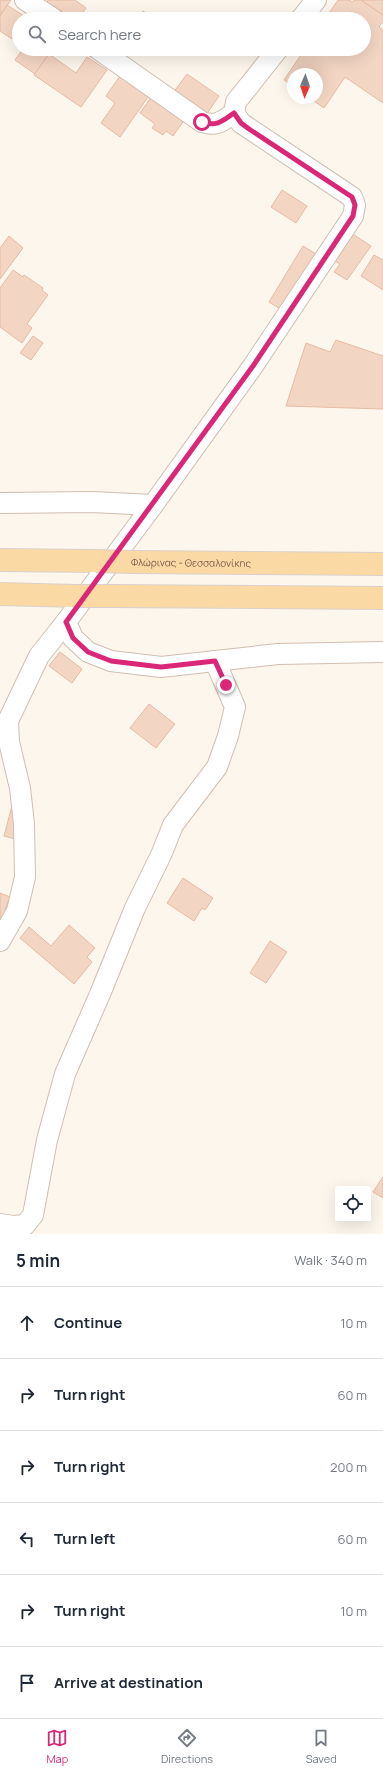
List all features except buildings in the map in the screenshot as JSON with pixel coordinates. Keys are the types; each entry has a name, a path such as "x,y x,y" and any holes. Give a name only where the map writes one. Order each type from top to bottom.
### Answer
{"main road":[{"name":"Φλώρινας - Θεσσαλονίκης","path":"0,560 383,564"},
{"path":"0,594 76,596 383,598"}],"street":[{"path":"25,0 43,12"},
{"path":"307,12 316,0"},
{"path":"108,56 202,122 210,125 220,123 234,113 236,102 272,56"},
{"path":"0,941 16,911 25,877 24,824 20,788 4,723 39,656 153,505 253,366 353,216 355,205 352,197 249,129 241,123 234,113"},
{"path":"0,503 92,502 153,505"},
{"path":"66,622 73,638 88,652 111,661 161,667 278,654 383,652"},
{"path":"0,1224 25,1226 33,1215 47,1140 65,1074 135,908 161,855 173,824 217,767 228,736 235,707 215,661"}],"route":[{"path":"202,122 210,125 220,123 234,113 241,123 249,129 352,197 355,205 353,216 253,366 153,505 66,622 73,638 88,652 111,661 161,667 215,661 221,677 226,685"}]}
